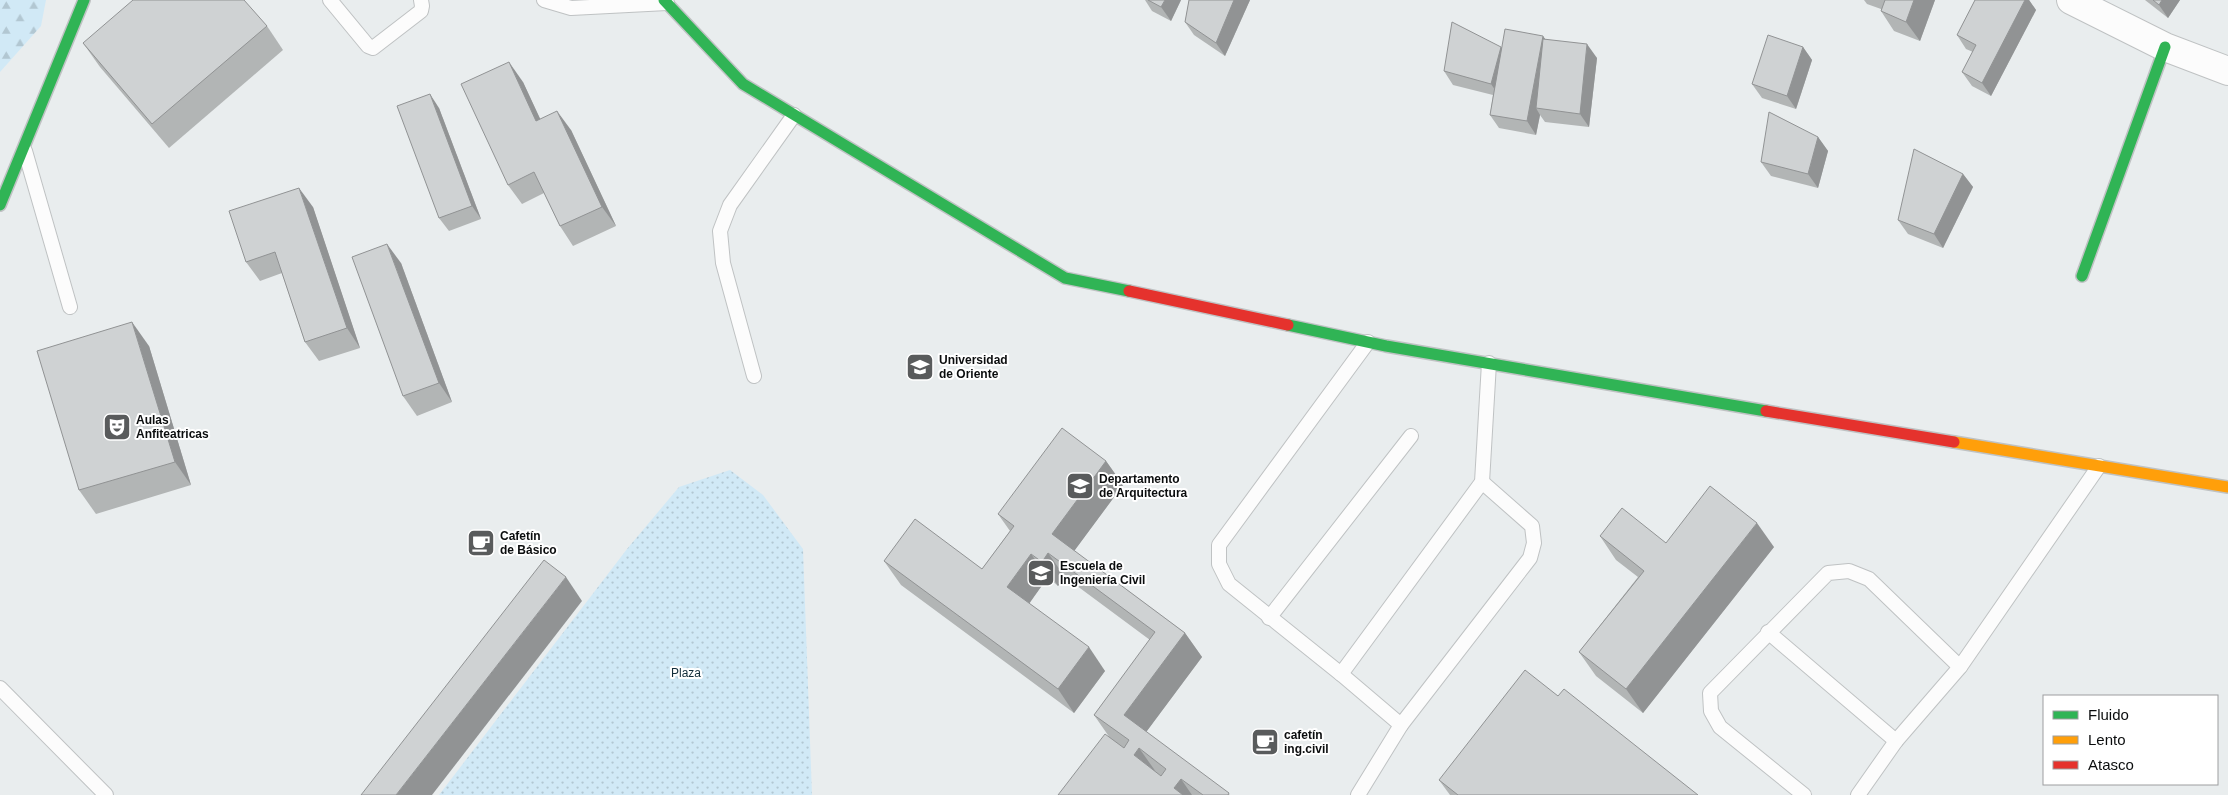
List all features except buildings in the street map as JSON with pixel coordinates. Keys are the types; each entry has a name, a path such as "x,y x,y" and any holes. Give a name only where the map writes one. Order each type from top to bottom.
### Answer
{"street":[{"path":"0,205 84,0"},
{"path":"2071,0 2165,47 2228,71"},
{"path":"666,2 743,84 1065,278 1368,342 1489,364 2228,487"},
{"path":"2082,276 2165,47"}],"lane":[{"path":"330,0 368,46 373,48 420,11 422,6 421,0"},
{"path":"544,0 571,8 666,2"},
{"path":"754,376 723,263 720,231 730,205 794,115"},
{"path":"24,148 70,307"},
{"path":"1368,342 1219,545 1219,564 1229,584 1341,674 1400,725"},
{"path":"1341,674 1482,482 1489,364"},
{"path":"1269,618 1411,436"},
{"path":"1858,795 1896,741 1960,667 2099,466"},
{"path":"1358,795 1400,725 1530,558 1534,542 1532,526 1482,482"},
{"path":"1804,795 1720,727 1711,711 1710,694 1768,632 1828,573 1849,571 1869,579 1960,667"},
{"path":"1768,632 1896,741"},
{"path":"0,688 106,795"}],"green space":[{"path":"0,0 46,0 41,26 0,72"},
{"name":"Plaza","path":"730,470 763,495 803,549 812,795 439,795 627,549 679,487"}],"traffic: fast":[{"path":"0,205 84,0"},
{"path":"664,0 743,84 1065,278 1129,291"},
{"path":"2082,276 2165,47"},
{"path":"1288,325 1386,346 1766,411"}],"traffic: slow":[{"path":"1954,442 2228,487"}],"traffic: jam":[{"path":"1129,291 1288,325"},
{"path":"1766,411 1954,442"}],"place":[{"name":"Universidad de Oriente","path":"920,367"},
{"name":"Aulas Anfiteatricas","path":"117,427"},
{"name":"Departamento de Arquitectura","path":"1080,486"},
{"name":"Cafetín de Básico","path":"481,543"},
{"name":"Escuela de Ingeniería Civil","path":"1041,573"},
{"name":"cafetín ing.civil","path":"1265,742"}]}
